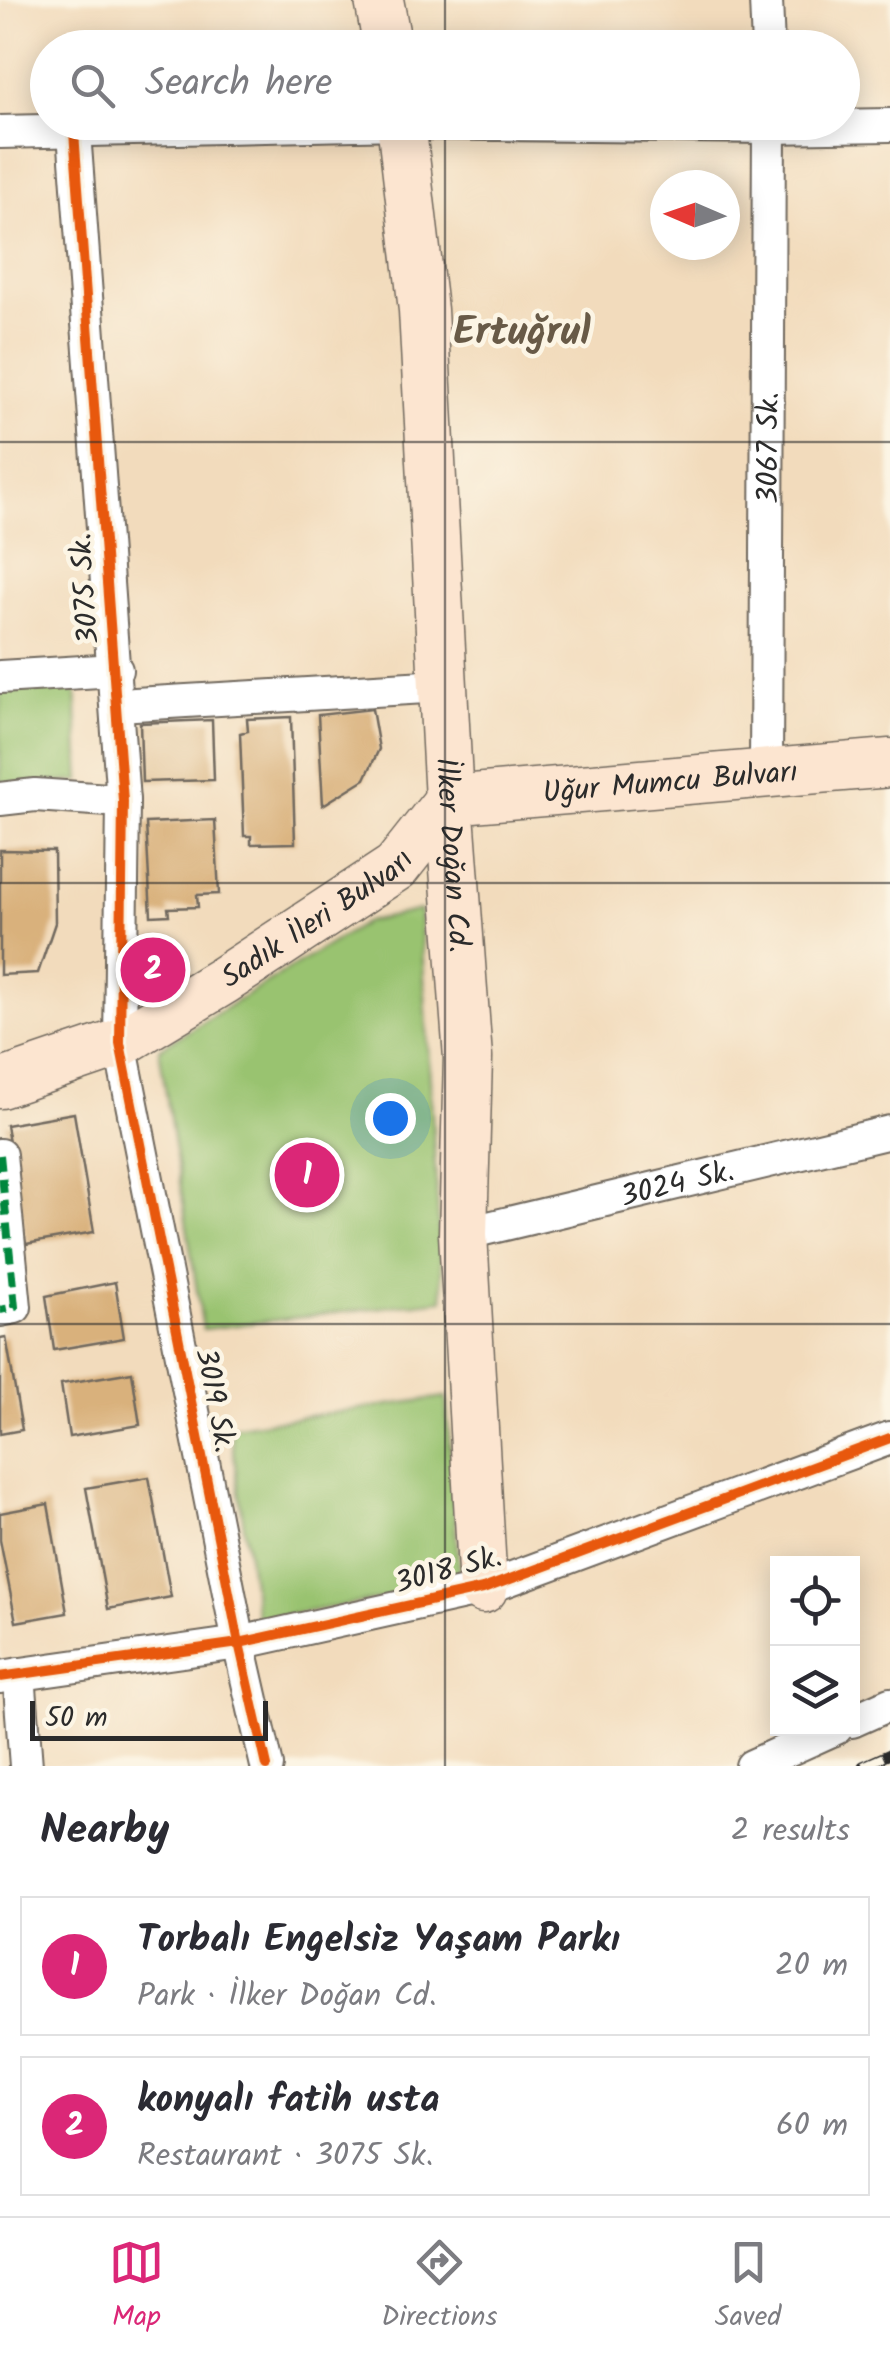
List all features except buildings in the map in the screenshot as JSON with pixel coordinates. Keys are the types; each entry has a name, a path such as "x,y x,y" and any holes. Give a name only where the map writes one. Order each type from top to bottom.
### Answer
{"main road":[{"path":"380,0 385,30"},
{"name":"İlker Doğan Cd.","path":"403,140 423,310 449,800 468,1058 462,1234 484,1589"},
{"name":"Uğur Mumcu Bulvarı","path":"449,800 890,764"},
{"name":"Sadık İleri Bulvarı","path":"0,1084 120,1043 224,980 396,867 449,800"}],"street":[{"path":"766,0 767,30"},
{"path":"860,125 890,125"},
{"path":"0,132 30,132"},
{"name":"3075 Sk.","path":"75,140 123,800 120,1043"},
{"name":"3067 Sk.","path":"766,773 769,140"},
{"path":"0,676 116,670"},
{"path":"118,705 443,686"},
{"path":"0,799 36,796 123,800"},
{"name":"3019 Sk.","path":"120,1043 267,1766"},
{"name":"3024 Sk.","path":"462,1234 890,1132"},
{"path":"0,1155 16,1307 0,1310"},
{"name":"3018 Sk.","path":"10,1676 239,1643 484,1589 890,1438"},
{"path":"10,1676 26,1766"},
{"path":"860,1717 890,1704"},
{"path":"752,1766 818,1736"}],"green space":[{"path":"76,685 80,781 0,785 0,690"},
{"path":"420,910 443,1300 203,1329 159,1049 366,922"},
{"path":"446,1397 460,1586 257,1620 230,1427"}],"railway":[{"path":"863,1766 890,1754"}],"marked path":[{"path":"0,1155 15,1307 0,1310"}],"cycle path":[{"path":"75,140 123,801 120,1043 267,1766"},
{"path":"0,1677 239,1643 483,1589 890,1438"}],"place":[{"name":"konyalı fatih usta","path":"153,970"},
{"name":"Torbalı Engelsiz Yaşam Parkı","path":"307,1175"}],"district":[{"name":"Ertuğrul","path":"522,330"}]}
